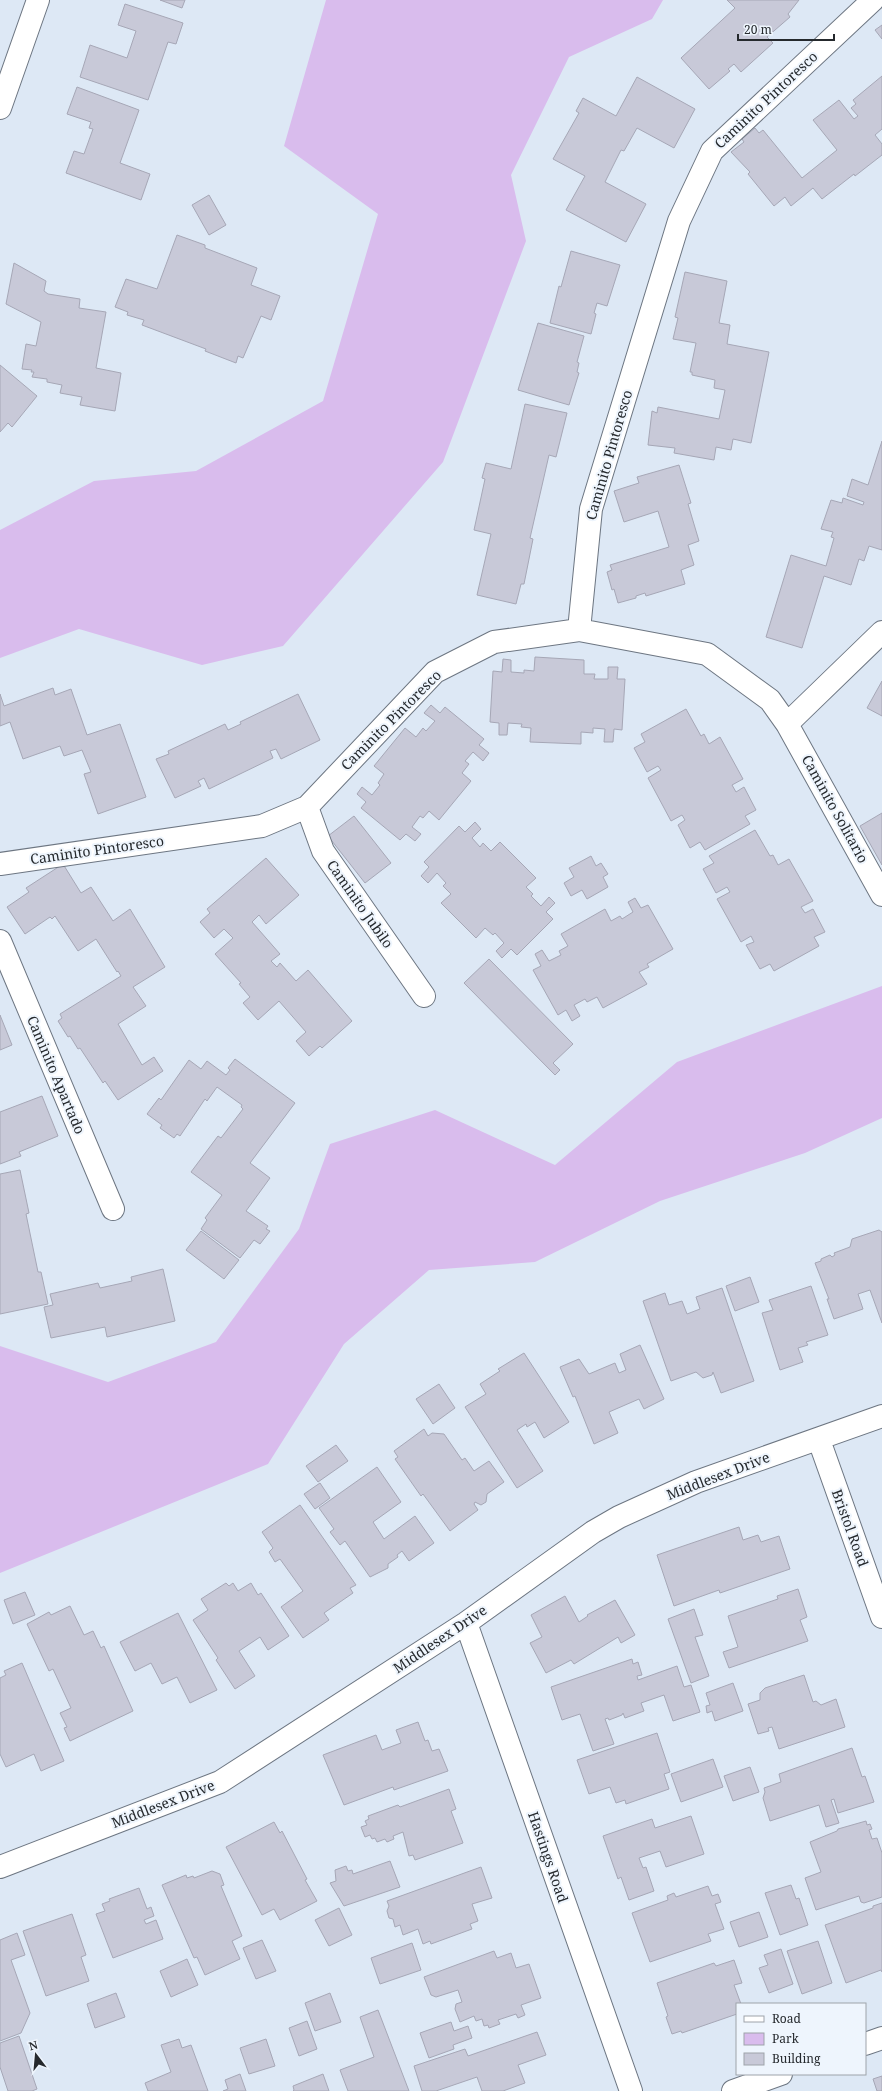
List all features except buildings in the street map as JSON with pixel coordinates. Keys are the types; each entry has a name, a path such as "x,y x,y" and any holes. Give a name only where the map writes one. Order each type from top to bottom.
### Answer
{"street":[{"path":"0,108 38,0"},
{"name":"Caminito Pintoresco","path":"0,864 262,826 307,807 435,672 494,642 579,630 591,509 679,221 712,151 873,0"},
{"name":"Caminito Solitario","path":"579,630 707,654 770,700 788,724 882,895"},
{"path":"788,724 882,632"},
{"name":"Caminito Jubilo","path":"307,807 323,851 424,996"},
{"name":"Caminito Apartado","path":"0,941 113,1209"},
{"name":"Middlesex Drive","path":"0,1867 220,1782 466,1623 593,1532 619,1517 696,1482 819,1440 882,1416"},
{"name":"Bristol Road","path":"819,1440 882,1617"},
{"name":"Hastings Road","path":"466,1623 630,2091"},
{"path":"866,2044 882,2038"},
{"path":"733,2091 778,2075"}],"green space":[{"path":"326,0 663,0 652,19 569,57 511,175 526,241 443,462 283,646 202,665 79,629 0,658 0,530 94,481 196,471 323,401 378,214 284,146"},
{"path":"882,986 882,1118 805,1153 660,1201 535,1262 429,1270 344,1344 268,1464 0,1573 0,1346 108,1382 216,1342 299,1229 330,1144 435,1110 555,1165 677,1062"}]}
